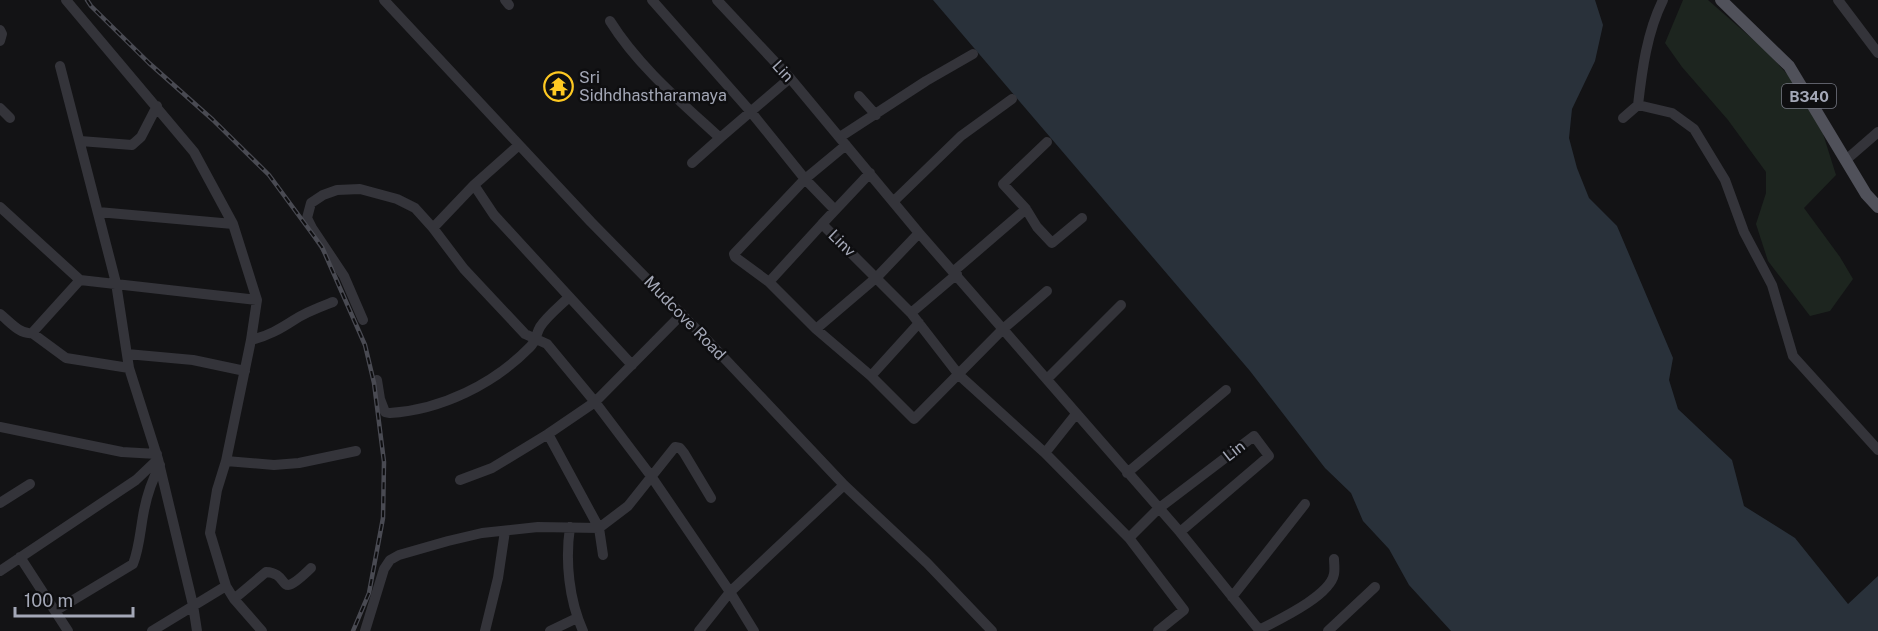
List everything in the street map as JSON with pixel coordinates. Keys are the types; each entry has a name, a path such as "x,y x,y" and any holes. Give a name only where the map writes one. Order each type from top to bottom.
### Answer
{"main road":[{"name":"B340","path":"1721,0 1789,66 1866,194 1878,207"}],"street":[{"path":"66,0 194,152 233,224 257,300 252,340 226,461 217,490 210,533 226,586 234,599 262,631"},
{"name":"Mudcove Road","path":"384,0 519,146 844,486 927,563 992,631"},
{"path":"652,0 751,112 805,179 835,210"},
{"path":"720,4 733,0"},
{"path":"1623,118 1638,105 1643,62 1658,10 1664,0"},
{"path":"1838,0 1878,52"},
{"name":"Lin","path":"720,4 790,78 920,233 1179,532 1259,631"},
{"path":"610,21 622,41 720,138"},
{"path":"0,30 0,41"},
{"path":"973,54 926,81 843,141 734,255 769,282 816,329 870,376 914,419 1003,328 1047,291"},
{"path":"60,66 116,282 129,368 158,460 193,605 197,631"},
{"path":"692,164 790,78"},
{"path":"859,96 876,115"},
{"path":"894,201 961,136 1012,99"},
{"path":"1638,105 1672,113 1694,129 1725,180 1744,232 1772,285 1793,356 1878,450"},
{"path":"80,141 132,145 141,137 157,106"},
{"path":"0,108 10,118"},
{"path":"1847,159 1878,132"},
{"path":"1047,142 1003,184 1052,243 1082,218"},
{"path":"433,228 474,185 519,146"},
{"name":"Linv","path":"870,173 822,224 911,313"},
{"path":"474,185 494,215 632,365"},
{"path":"363,320 344,276 307,218 311,203 337,190 360,189 407,203 415,208 464,269 521,330 547,345 595,402 651,476 730,592 753,631"},
{"path":"0,207 80,280 116,282 257,300"},
{"path":"1026,209 911,313 959,375 1045,453 1129,538 1184,610 1158,631"},
{"path":"98,212 233,224"},
{"path":"769,282 822,224"},
{"path":"816,329 877,277 920,233"},
{"path":"0,314 21,331 27,334 32,333 80,280"},
{"path":"377,380 385,412 415,410 455,397 484,384 520,356 536,338 542,325 569,297"},
{"path":"252,340 264,338 281,330 294,319 333,302"},
{"path":"1047,379 1121,305"},
{"path":"459,480 492,468 595,402 682,314"},
{"path":"870,376 919,323"},
{"path":"32,333 66,358 129,368"},
{"path":"127,354 193,360 245,371"},
{"path":"1127,473 1226,390"},
{"path":"1045,453 1076,414"},
{"path":"0,427 158,460"},
{"path":"548,434 599,528 603,555"},
{"name":"Lin","path":"1129,538 1158,509 1254,436 1269,456 1179,532"},
{"path":"365,631 384,569 390,560 399,555 482,533 538,527 599,528 628,506 675,447 680,448 711,498"},
{"path":"226,461 274,465 299,463 356,451"},
{"path":"0,571 136,480 158,460"},
{"path":"55,611 133,564 158,460"},
{"path":"0,503 30,484"},
{"path":"699,631 730,592 844,486"},
{"path":"1232,597 1305,504"},
{"path":"570,527 567,546 571,587 577,618 583,631"},
{"path":"485,631 498,578 506,531"},
{"path":"21,557 68,631"},
{"path":"1259,631 1302,608 1326,588 1334,575 1334,559"},
{"path":"234,599 266,572 274,573 285,585 290,586 294,585 311,568"},
{"path":"152,631 226,586"},
{"path":"1328,631 1375,587"},
{"path":"550,631 577,618"}],"shaded area":[{"path":"933,0 1595,0 1603,25 1595,61 1572,109 1569,138 1577,168 1589,198 1617,226 1673,358 1669,380 1678,409 1732,460 1744,506 1795,538 1848,604 1878,576 1878,631 1451,631 1409,585 1389,549 1363,521 1351,493 1325,468 1250,371"},
{"path":"1683,0 1708,0 1764,49 1813,102 1836,175 1804,208 1853,279 1830,311 1810,316 1768,261 1756,224 1766,193 1766,172 1728,120 1682,67 1665,43"}],"railway":[{"path":"87,0 149,63 213,120 269,175 322,247 365,345 374,383 384,462 383,518 369,593 353,631"}],"place":[{"name":"Sri Sidhdhastharamaya","path":"558,86"}]}
